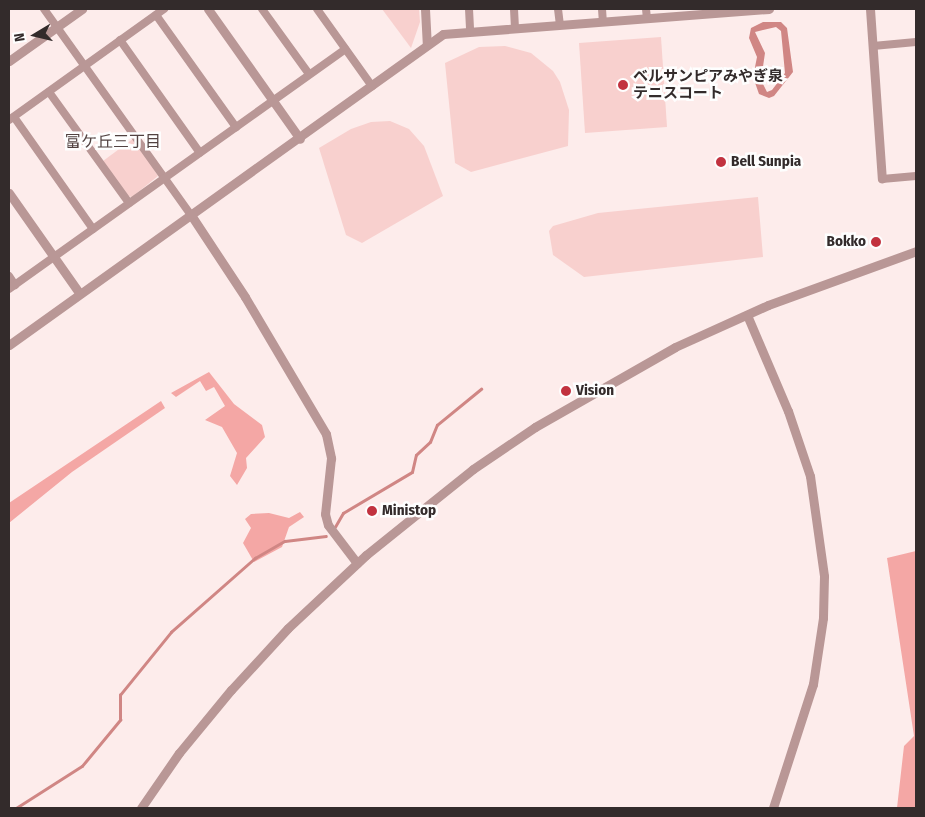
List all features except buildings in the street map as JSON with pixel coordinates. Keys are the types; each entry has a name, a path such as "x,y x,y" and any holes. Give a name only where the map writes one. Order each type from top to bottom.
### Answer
{"street":[{"path":"44,9 165,178 245,297 326,434 331,458 325,514 328,525 357,563"},
{"path":"9,61 82,9"},
{"path":"93,229 11,119 164,9"},
{"path":"208,9 300,139"},
{"path":"262,9 309,74"},
{"path":"317,9 372,86"},
{"path":"425,9 427,45"},
{"path":"469,9 470,31"},
{"path":"514,9 515,28"},
{"path":"558,9 560,25"},
{"path":"602,9 603,22"},
{"path":"9,345 300,139 443,34 603,22 647,14 769,9"},
{"path":"870,9 882,179 916,176"},
{"path":"156,15 236,127"},
{"path":"120,40 200,153"},
{"path":"873,46 916,42"},
{"path":"9,276 12,287 345,49"},
{"path":"48,92 129,203"},
{"path":"9,193 80,294"},
{"path":"142,808 179,753 231,690 288,628 357,563 473,469 535,427 633,369 747,315 916,251"},
{"path":"747,315 791,420 810,476 824,576 822,626 813,684 773,808"}],"shaded area":[{"path":"382,9 419,9 420,22 411,48"},
{"path":"763,22 781,22 787,28 793,72 774,96 769,98 759,94 753,77 757,57 749,38 751,28","holes":["776,27 781,31 785,73 772,90 767,92 761,80 765,53 755,32"]},
{"name":"ベルサンピアみやぎ泉 テニスコート","path":"661,37 667,127 585,133 579,43"},
{"path":"505,46 531,53 553,71 560,82 569,110 568,146 471,172 455,163 445,63 479,47"},
{"path":"390,121 409,129 424,146 443,196 362,243 346,235 319,148 351,129 371,122"},
{"path":"134,138 158,176 132,197 127,196 103,161"},
{"path":"758,197 763,257 584,277 553,255 549,231 553,226 598,213"},
{"path":"209,372 234,404 262,425 265,437 246,458 247,468 237,485 230,476 237,453 222,427 205,420 225,406 214,387 206,391 200,381 176,397 171,393"},
{"path":"161,401 165,408 72,472 9,523 9,503"},
{"path":"300,512 304,517 289,527 282,547 254,562 243,543 251,528 245,519 251,514 269,513 289,518"},
{"path":"916,551 916,808 897,808 904,746 914,736 887,558"}],"waterway":[{"path":"335,527 343,513 412,472 416,455 430,442 437,425 481,389"},
{"path":"16,808 82,766 120,720 120,695 171,632 255,558 285,541 326,536"}],"place":[{"name":"ベルサンピアみやぎ泉 テニスコート","path":"623,85"},
{"name":"Bell Sunpia","path":"721,162"},
{"name":"Bokko","path":"876,242"},
{"name":"Vision","path":"566,391"},
{"name":"Ministop","path":"372,511"}],"district":[{"name":"富ケ丘三丁目","path":"113,142"}]}
